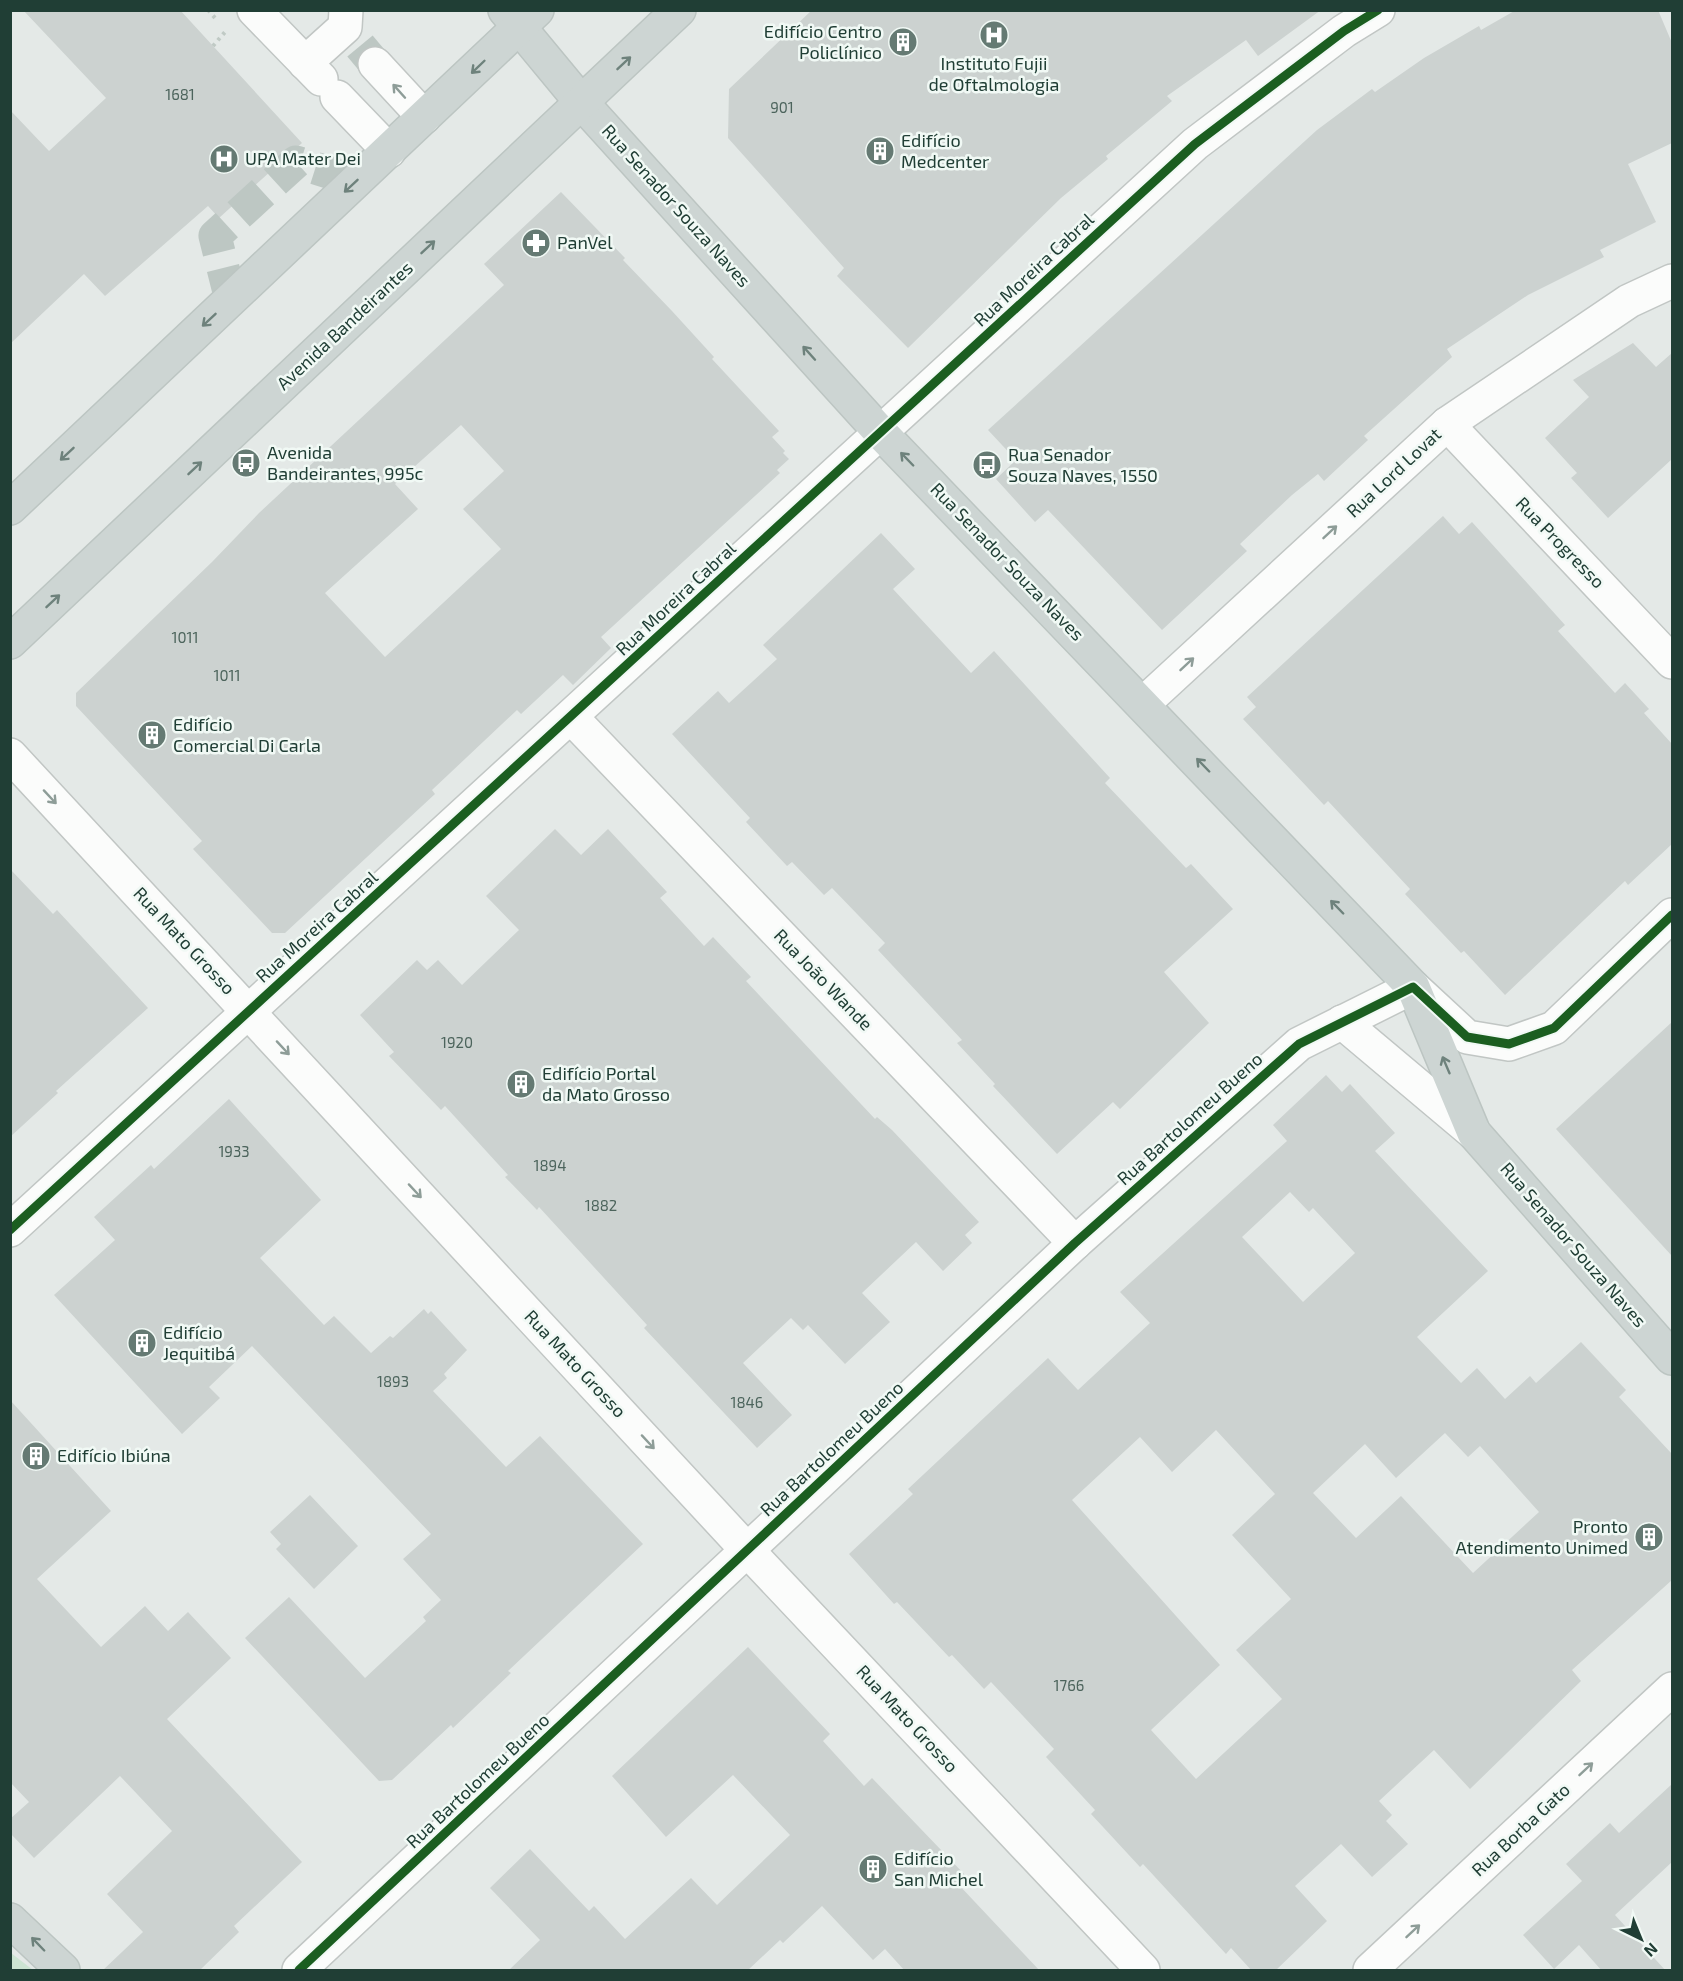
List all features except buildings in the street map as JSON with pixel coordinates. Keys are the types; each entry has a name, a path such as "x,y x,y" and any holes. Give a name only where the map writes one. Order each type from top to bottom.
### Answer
{"main road":[{"name":"Avenida Bandeirantes","path":"10,642 679,10"},
{"name":"Rua Senador Souza Naves","path":"521,16 582,103 881,433 1144,703 1413,987 1474,1133 1672,1358"},
{"path":"10,508 389,151 521,16"},
{"path":"10,1920 63,1971"}],"street":[{"path":"254,10 389,151"},
{"name":"Rua Moreira Cabral","path":"10,1230 1195,144 1344,31 1378,10"},
{"path":"321,80 356,37 424,117"},
{"name":"Rua Lord Lovat","path":"1144,703 1447,424 1629,301 1672,281"},
{"name":"Rua Progresso","path":"1447,424 1672,662"},
{"name":"Rua João Wande","path":"571,717 1075,1243"},
{"name":"Rua Mato Grosso","path":"10,754 748,1551 1143,1971"},
{"path":"1413,987 1467,1037 1509,1044 1554,1028 1672,915"},
{"name":"Rua Bartolomeu Bueno","path":"299,1971 1075,1243 1299,1044 1413,987"},
{"name":"Rua Senador Souza Naves","path":"1342,1022 1474,1133"},
{"name":"Rua Borba Gato","path":"1370,1971 1672,1689"}],"green space":[{"path":"11,1953 33,1970 11,1970"}],"tunnel":[{"path":"360,46 375,64"},
{"path":"231,300 215,236 296,162 356,181"}],"cycle path":[{"path":"10,1230 1195,144 1344,31 1378,10"},
{"path":"299,1970 1075,1243 1299,1044 1413,987 1467,1037 1509,1044 1554,1028 1672,915"}],"place":[{"name":"Instituto Fujii de Oftalmologia","path":"994,35"},
{"name":"Edifício Centro Policlínico","path":"903,42"},
{"name":"Edifício Medcenter","path":"880,151"},
{"name":"UPA Mater Dei","path":"224,159"},
{"name":"PanVel","path":"536,243"},
{"name":"Avenida Bandeirantes, 995c","path":"246,463"},
{"name":"Rua Senador Souza Naves, 1550","path":"987,465"},
{"name":"Edifício Comercial Di Carla","path":"152,735"},
{"name":"Edifício Portal da Mato Grosso","path":"521,1084"},
{"name":"Edifício Jequitibá","path":"142,1343"},
{"name":"Edifício Ibiúna","path":"36,1456"},
{"name":"Pronto Atendimento Unimed","path":"1649,1537"},
{"name":"Edifício San Michel","path":"873,1869"}]}
